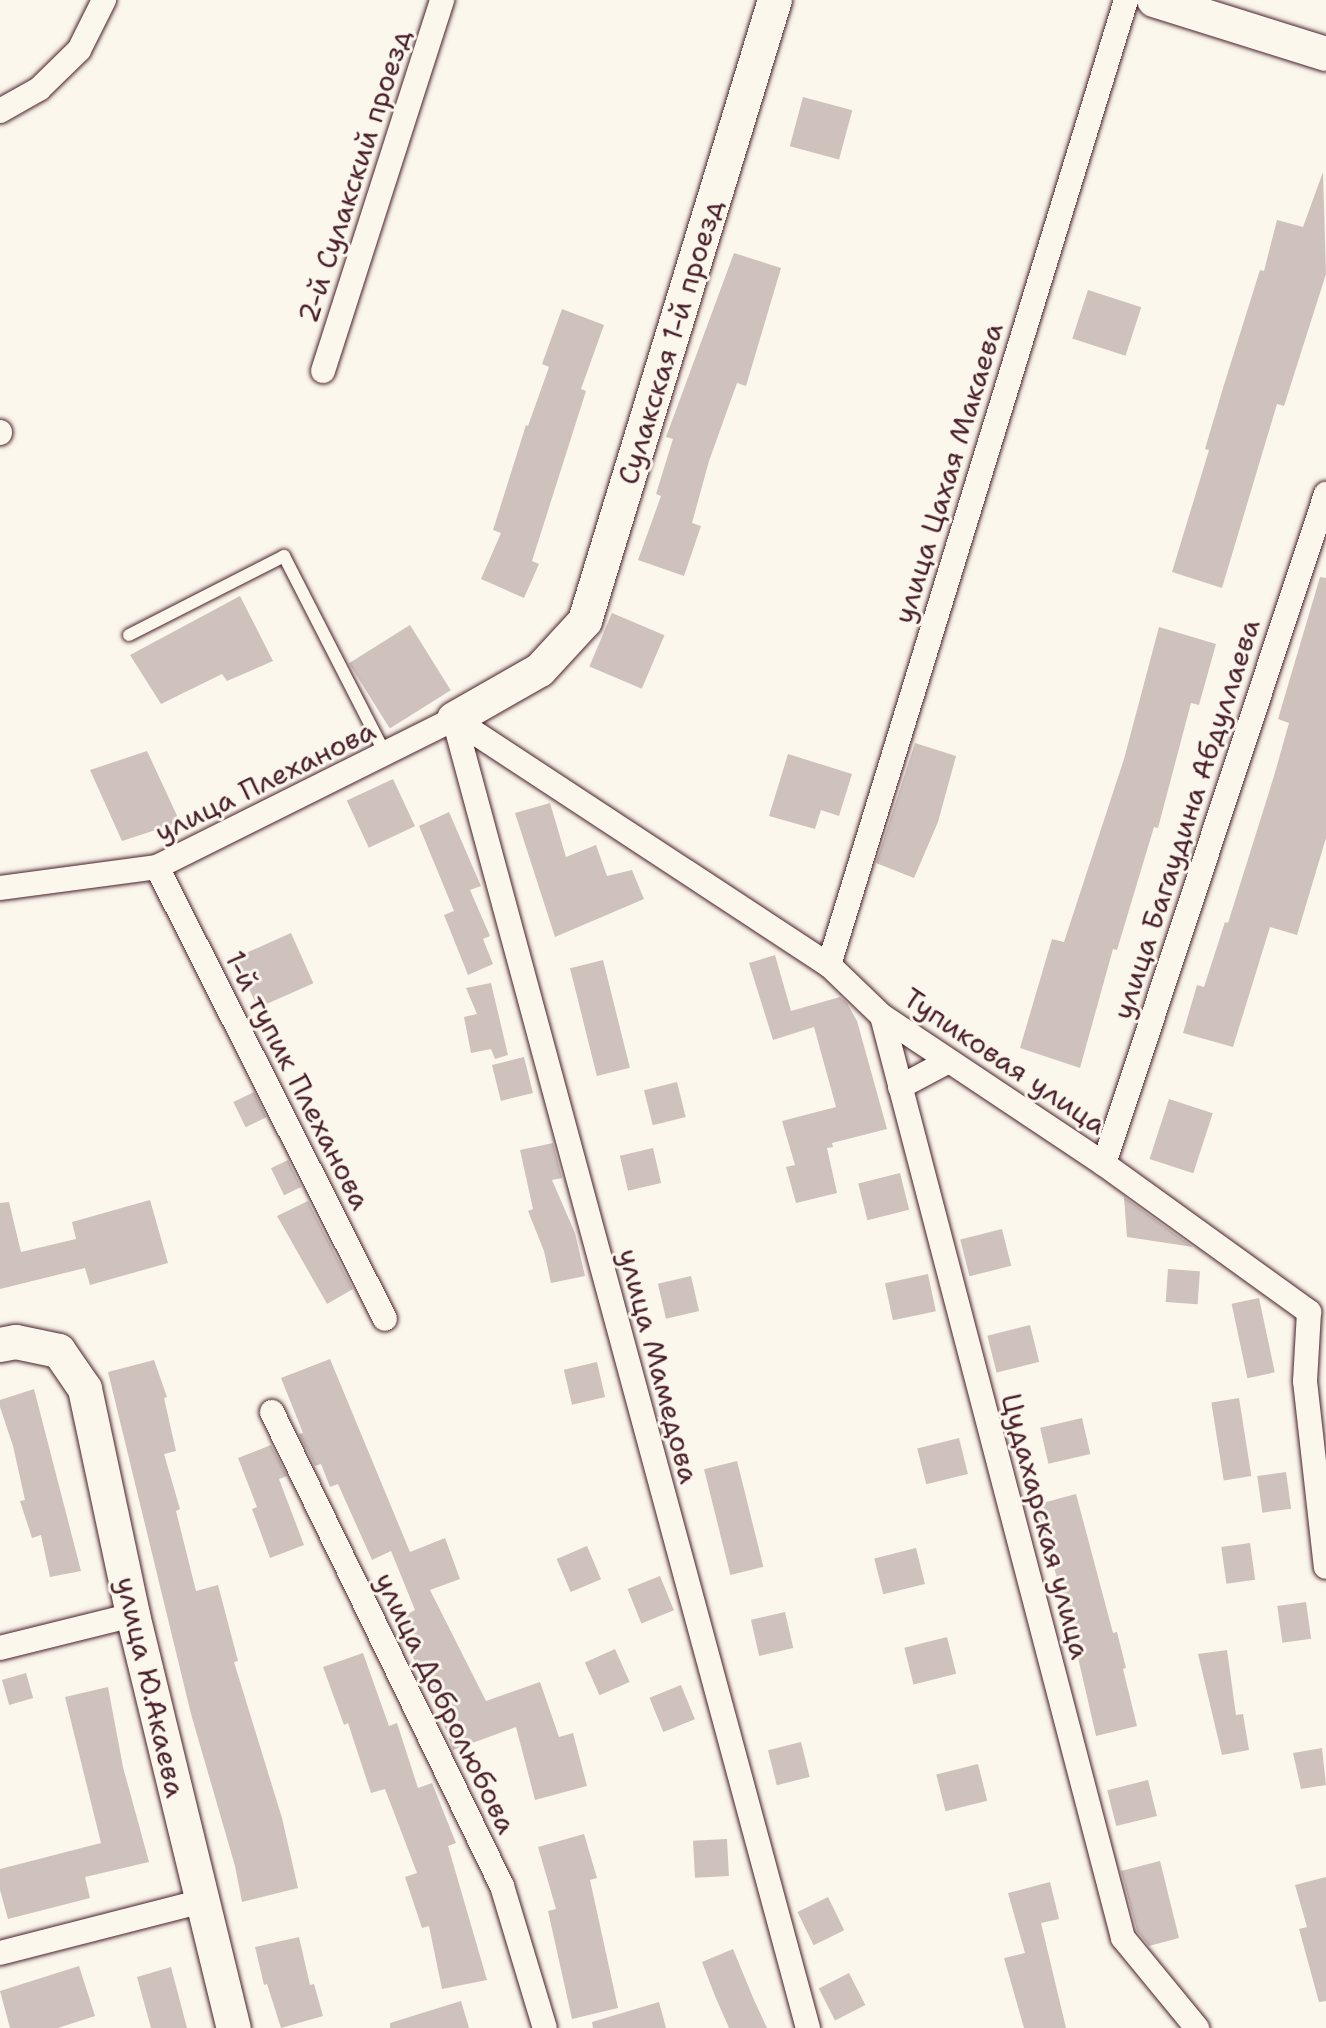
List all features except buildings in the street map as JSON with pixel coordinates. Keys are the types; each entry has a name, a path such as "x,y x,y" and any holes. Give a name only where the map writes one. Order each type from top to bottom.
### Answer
{"street":[{"name":"2-й Сулакский проезд","path":"323,371 442,0"},
{"name":"Сулакская 1-й проезд","path":"454,719 540,670 585,621 775,0"},
{"name":"улица Цахая Макаева","path":"829,965 1126,0"},
{"path":"1154,0 1326,54"},
{"path":"0,111 39,89 79,50 102,1"},
{"name":"улица Багаудина Абдуллаева","path":"1104,1164 1326,494"},
{"name":"Тупиковая улица","path":"454,719 829,965 882,1016 1104,1164 1318,1313 1305,1381 1326,1567"},
{"name":"улица Плеханова","path":"0,888 157,867 386,756 454,719"},
{"name":"улица Мамедова","path":"454,719 808,2028"},
{"name":"1-й тупик Плеханова","path":"157,867 385,1319"},
{"name":"Цудахарская улица","path":"882,1016 1123,1938 1197,2028"},
{"path":"900,1087 949,1061"},
{"name":"улица Ю.Акаева","path":"0,1345 16,1342 59,1351 85,1389 133,1615 234,2028"},
{"name":"улица Добролюбова","path":"272,1412 502,1886 545,2028"},
{"path":"0,1648 133,1615"},
{"path":"0,1953 203,1901"}],"lane":[{"path":"129,635 284,556 386,756"}]}
